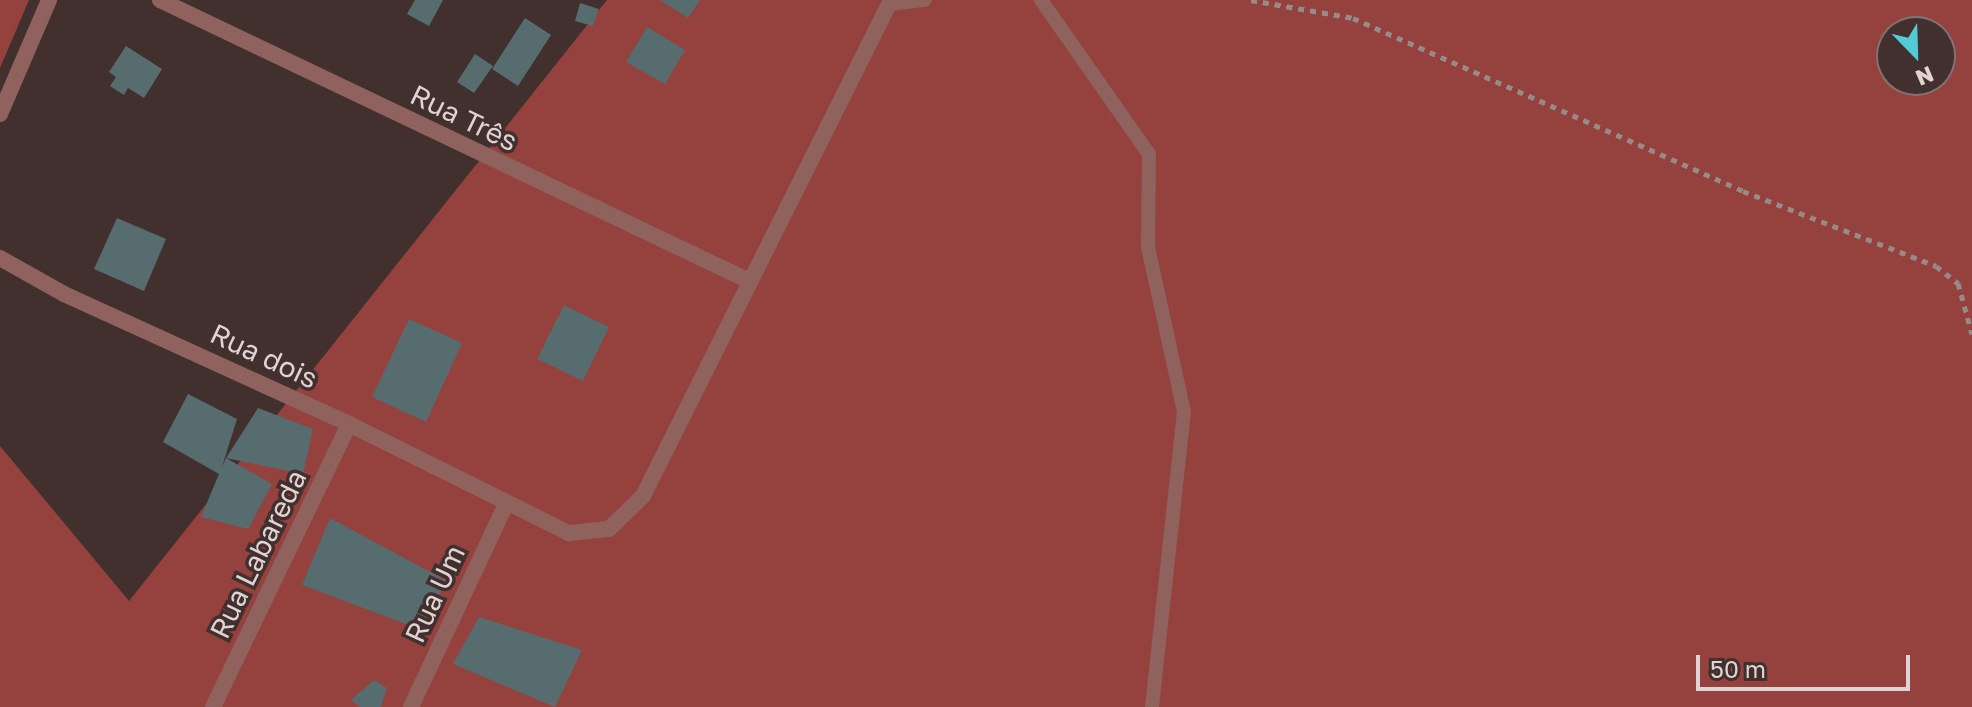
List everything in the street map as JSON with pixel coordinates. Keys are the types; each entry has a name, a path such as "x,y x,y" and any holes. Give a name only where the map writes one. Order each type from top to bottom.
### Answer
{"street":[{"path":"0,114 49,0"},
{"name":"Rua Três","path":"160,0 747,280"},
{"name":"Rua dois","path":"0,258 64,294 349,424 569,533 609,529 627,517 643,496 887,1"},
{"name":"Rua Labareda","path":"213,707 349,424"},
{"name":"Rua Um","path":"411,707 506,504"}],"lane":[{"path":"887,1 925,0"},
{"path":"1041,0 1149,154 1148,247 1184,412 1152,707"}],"path":[{"path":"1251,0 1353,18 1743,191 1936,266 1958,283 1972,334"}],"shaded area":[{"path":"0,0 29,0 0,68"},
{"path":"607,0 1972,0 1972,707 0,707 0,446 129,601"}],"building":[{"path":"415,0 443,0 429,26 407,14"},
{"path":"660,0 700,0 688,18"},
{"path":"580,3 599,9 593,26 575,21"},
{"path":"525,18 551,35 518,86 492,69"},
{"path":"647,27 685,50 665,84 626,62"},
{"path":"126,46 162,69 144,98 128,88 124,95 110,86 116,77 109,72"},
{"path":"475,54 493,66 474,93 457,82"},
{"path":"117,218 166,239 144,291 94,269"},
{"path":"564,305 609,327 583,381 537,359"},
{"path":"409,319 462,343 426,422 372,397"},
{"path":"188,394 237,419 222,467 226,458 272,484 248,529 201,517 219,474 163,442"},
{"path":"258,408 313,429 303,474 226,458"},
{"path":"330,518 447,581 419,629 302,585"},
{"path":"479,617 582,650 555,707 453,664"},
{"path":"374,680 387,688 381,707 360,707 351,700"}]}
